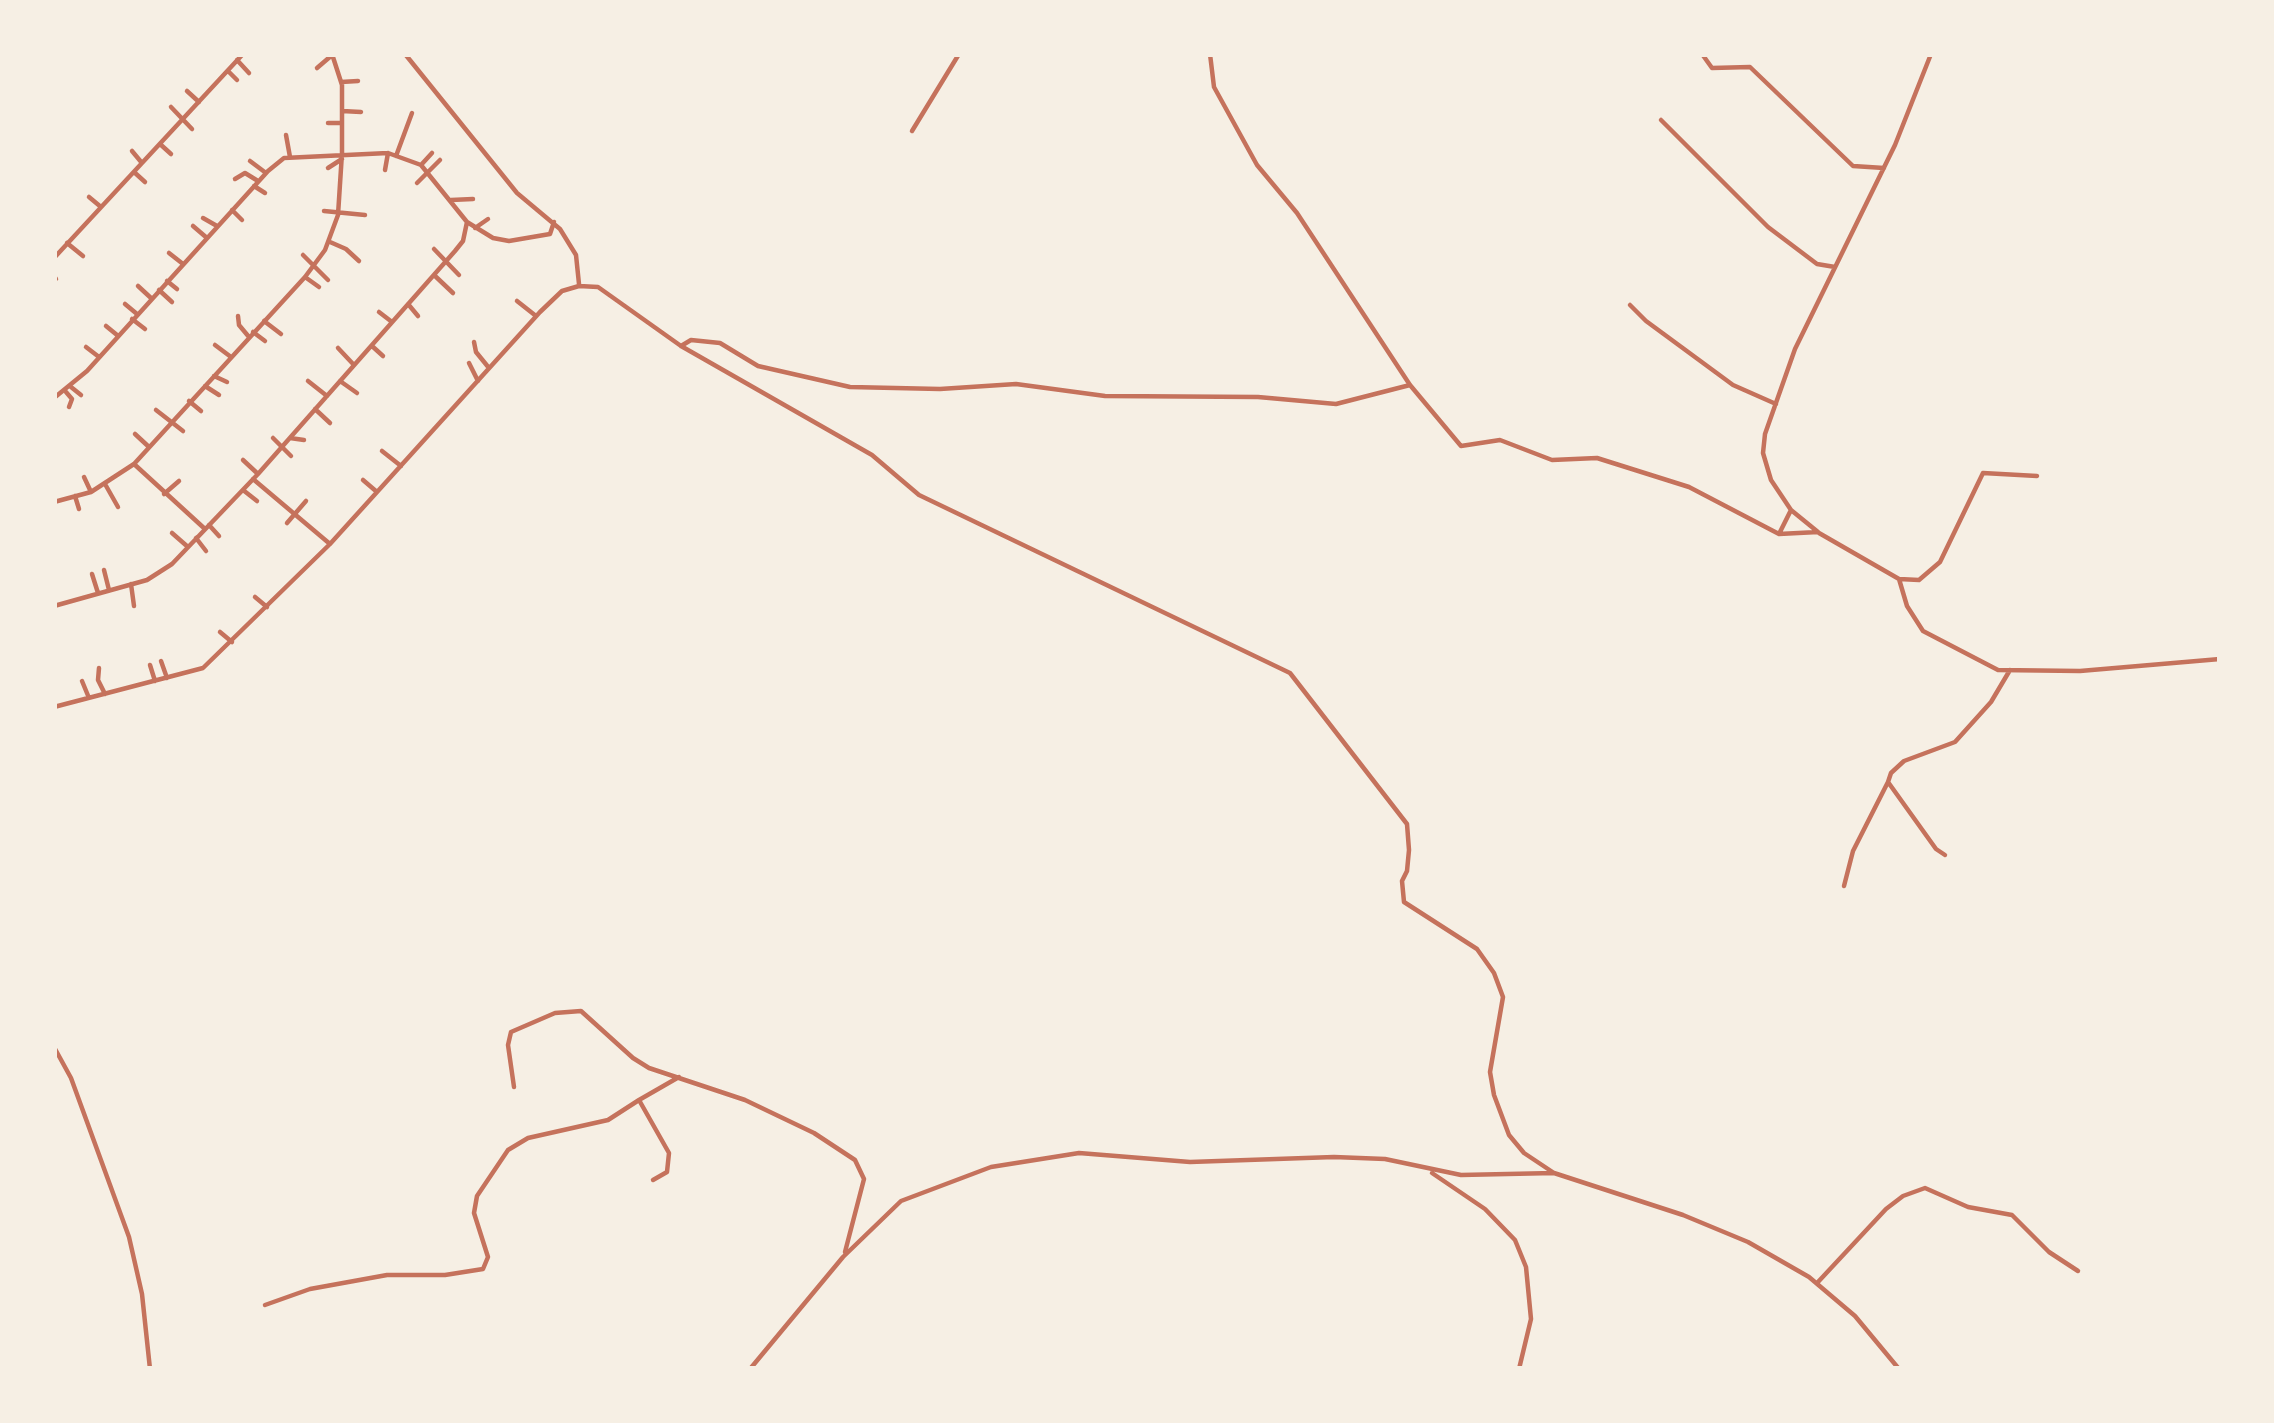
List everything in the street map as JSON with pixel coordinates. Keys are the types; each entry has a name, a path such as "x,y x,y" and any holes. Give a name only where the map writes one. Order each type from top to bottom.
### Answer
{"street":[{"path":"54,257 243,54"},
{"path":"54,502 91,492 134,464 305,278 330,242 338,214 342,156 341,82 333,54 317,68"},
{"path":"405,54 518,193 554,221 576,255 579,286"},
{"path":"912,131 959,54"},
{"path":"1210,54 1214,87 1257,165 1297,213 1410,385 1461,446 1500,440 1552,460 1598,458 1689,487 1779,534 1818,532"},
{"path":"1702,54 1712,68 1750,67 1853,166 1884,168"},
{"path":"1931,54 1884,168 1795,349 1765,434 1763,454 1771,480 1791,510 1818,532 1899,579 1919,580 1932,572 1983,473 2037,476"},
{"path":"237,60 249,73"},
{"path":"228,71 236,80"},
{"path":"341,82 358,81"},
{"path":"187,91 199,102"},
{"path":"171,107 192,129"},
{"path":"342,111 361,112"},
{"path":"396,156 412,113"},
{"path":"1661,120 1768,227 1816,264 1835,267"},
{"path":"328,123 342,123"},
{"path":"286,135 290,157"},
{"path":"160,144 171,154"},
{"path":"132,151 142,163"},
{"path":"54,398 69,390 100,358 192,248 290,157 388,153 422,165 467,222 494,238 530,241 550,235 554,221"},
{"path":"385,170 388,153"},
{"path":"422,165 432,153"},
{"path":"328,168 342,156"},
{"path":"417,183 440,160"},
{"path":"250,161 265,193"},
{"path":"134,172 145,182"},
{"path":"235,179 245,173 270,184"},
{"path":"89,197 101,207"},
{"path":"451,200 473,199"},
{"path":"232,210 242,220"},
{"path":"324,211 365,215"},
{"path":"452,219 459,211"},
{"path":"203,218 217,226"},
{"path":"475,228 488,219"},
{"path":"54,606 147,580 172,564 446,262 463,241 467,222"},
{"path":"193,226 207,238"},
{"path":"330,242 359,261"},
{"path":"68,243 83,256"},
{"path":"434,249 459,275"},
{"path":"169,253 183,264"},
{"path":"303,255 328,280"},
{"path":"434,275 453,292"},
{"path":"305,278 319,287"},
{"path":"166,281 176,289"},
{"path":"138,286 151,298"},
{"path":"54,707 203,668 330,544 536,316 562,291 598,287 681,346 872,455 920,495 1290,673 1407,824 1404,902 1477,949 1494,973 1503,997 1490,1072 1509,1135 1524,1153 1553,1172 1748,1242 1817,1283 1855,1316 1899,1369"},
{"path":"159,290 172,302"},
{"path":"517,301 536,316"},
{"path":"125,304 145,329"},
{"path":"408,304 418,316"},
{"path":"1630,305 1732,385 1776,404"},
{"path":"379,312 392,322"},
{"path":"238,316 239,325 265,341"},
{"path":"264,321 281,334"},
{"path":"106,326 117,335"},
{"path":"681,346 691,340 720,343 758,366 850,387 940,389 1016,384 1105,396 1258,397 1336,404 1410,385"},
{"path":"474,342 489,368"},
{"path":"215,345 231,357"},
{"path":"372,346 383,356"},
{"path":"86,347 100,358"},
{"path":"338,348 354,365"},
{"path":"469,362 478,381"},
{"path":"214,376 227,382"},
{"path":"308,381 327,396"},
{"path":"340,381 357,393"},
{"path":"205,386 219,395"},
{"path":"69,390 81,395"},
{"path":"69,390 69,407"},
{"path":"189,401 201,411"},
{"path":"315,409 330,422"},
{"path":"156,410 183,431"},
{"path":"134,434 149,447"},
{"path":"274,438 291,456"},
{"path":"290,438 304,440"},
{"path":"382,451 400,466"},
{"path":"244,460 255,476 330,544"},
{"path":"134,464 219,536"},
{"path":"84,478 91,492"},
{"path":"363,480 376,492"},
{"path":"164,494 179,481"},
{"path":"146,490 153,483"},
{"path":"105,484 118,507"},
{"path":"243,490 257,501"},
{"path":"75,496 79,509"},
{"path":"287,523 306,500"},
{"path":"1779,534 1791,510"},
{"path":"172,532 188,547"},
{"path":"196,538 206,551"},
{"path":"104,570 110,590"},
{"path":"92,574 98,593"},
{"path":"1899,579 1906,606 1923,631 1998,670 2080,671 2220,659"},
{"path":"131,584 134,606"},
{"path":"255,597 267,607"},
{"path":"220,632 232,642"},
{"path":"215,644 224,650"},
{"path":"160,661 166,678"},
{"path":"150,665 154,681"},
{"path":"99,668 98,680 105,694"},
{"path":"1844,886 1853,850 1895,766 1955,742 2010,670"},
{"path":"82,681 89,698"},
{"path":"1888,782 1936,849 1946,855"},
{"path":"514,1088 508,1045 511,1032 571,1009 589,1016 633,1058 791,1122 855,1160 864,1179 843,1257"},
{"path":"54,1047 129,1237 142,1294 150,1369"},
{"path":"265,1305 310,1289 387,1275 445,1275 483,1269 488,1257 474,1213 477,1196 508,1150 528,1138 608,1120 679,1077"},
{"path":"638,1100 669,1153 667,1172 653,1180"},
{"path":"750,1369 843,1257 901,1201 991,1167 1079,1153 1190,1162 1334,1157 1385,1160 1461,1174 1553,1172"},
{"path":"1427,1170 1485,1209 1515,1240 1526,1267 1532,1319 1519,1369"},
{"path":"1817,1283 1886,1209 1925,1188 1968,1207 2012,1215 2049,1252 2078,1271"}]}
